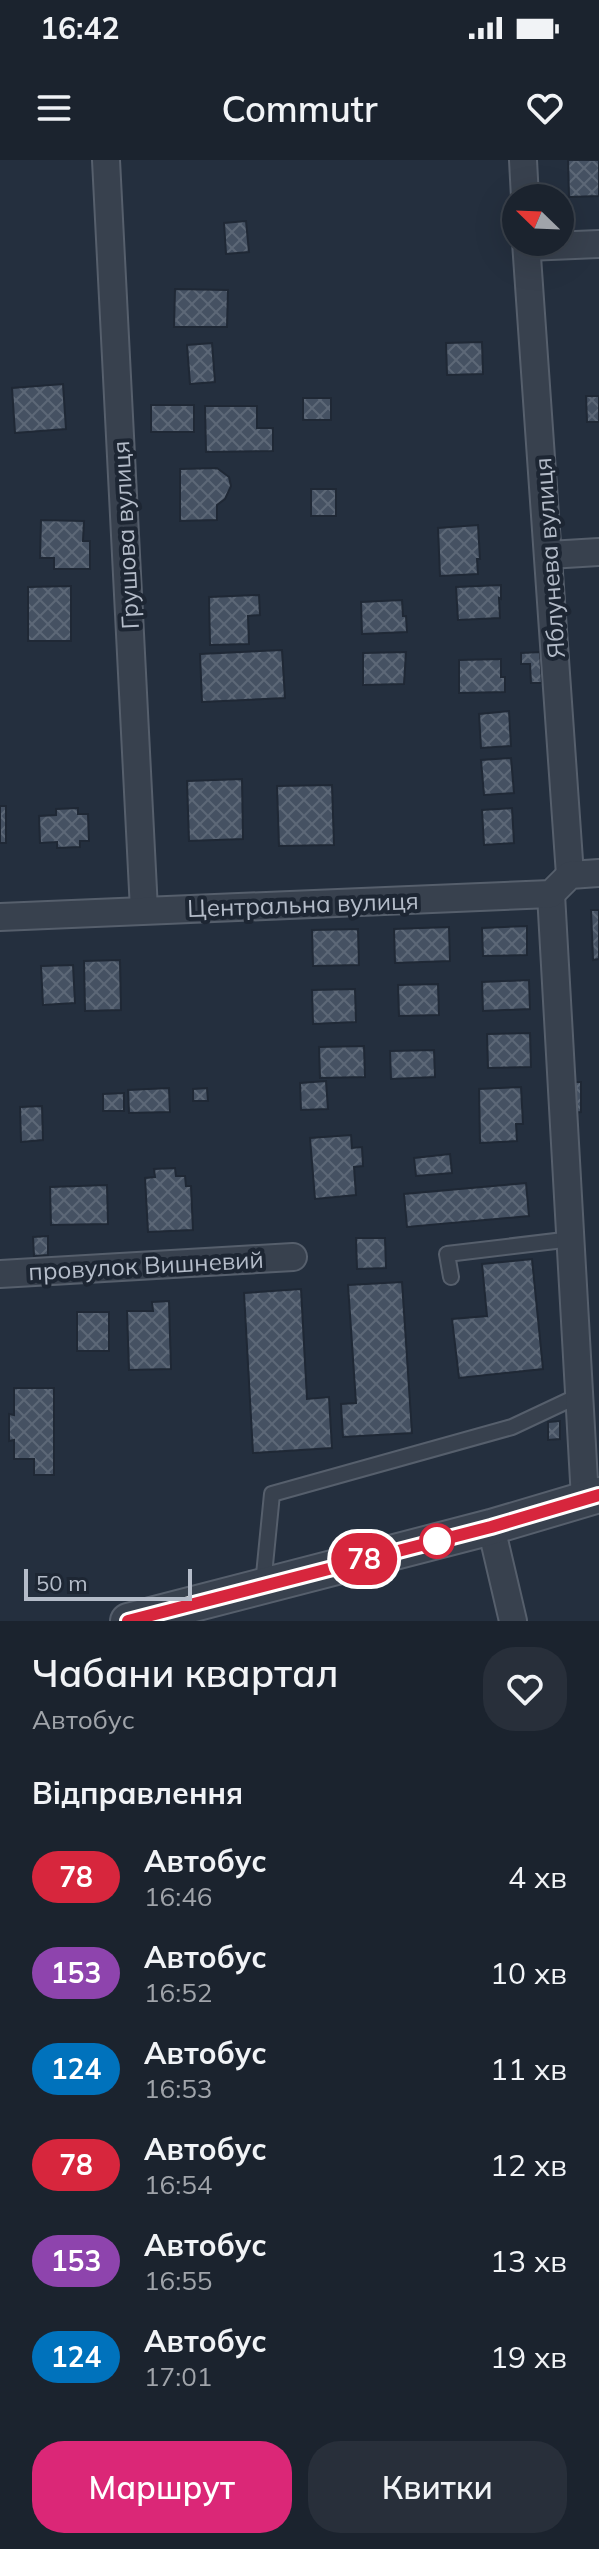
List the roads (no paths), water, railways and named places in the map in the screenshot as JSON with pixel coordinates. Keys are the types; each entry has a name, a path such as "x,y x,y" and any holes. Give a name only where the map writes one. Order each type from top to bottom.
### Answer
{"street":[{"name":"Грушова вулиця","path":"106,160 144,910"},
{"path":"523,160 524,184"},
{"path":"574,244 599,244"},
{"name":"Яблунева вулиця","path":"527,256 570,875"},
{"path":"549,555 599,552"},
{"path":"128,1621 491,1527 592,1497 580,1395 589,1364 572,1239 551,894 570,875 599,873"},
{"name":"Центральна вулиця","path":"0,917 551,894"},
{"name":"провулок Вишневий","path":"0,1274 293,1257"},
{"path":"491,1527 513,1621"}],"lane":[{"path":"451,1277 447,1254 572,1239"},
{"path":"263,1585 272,1494 512,1427 580,1395"}]}
